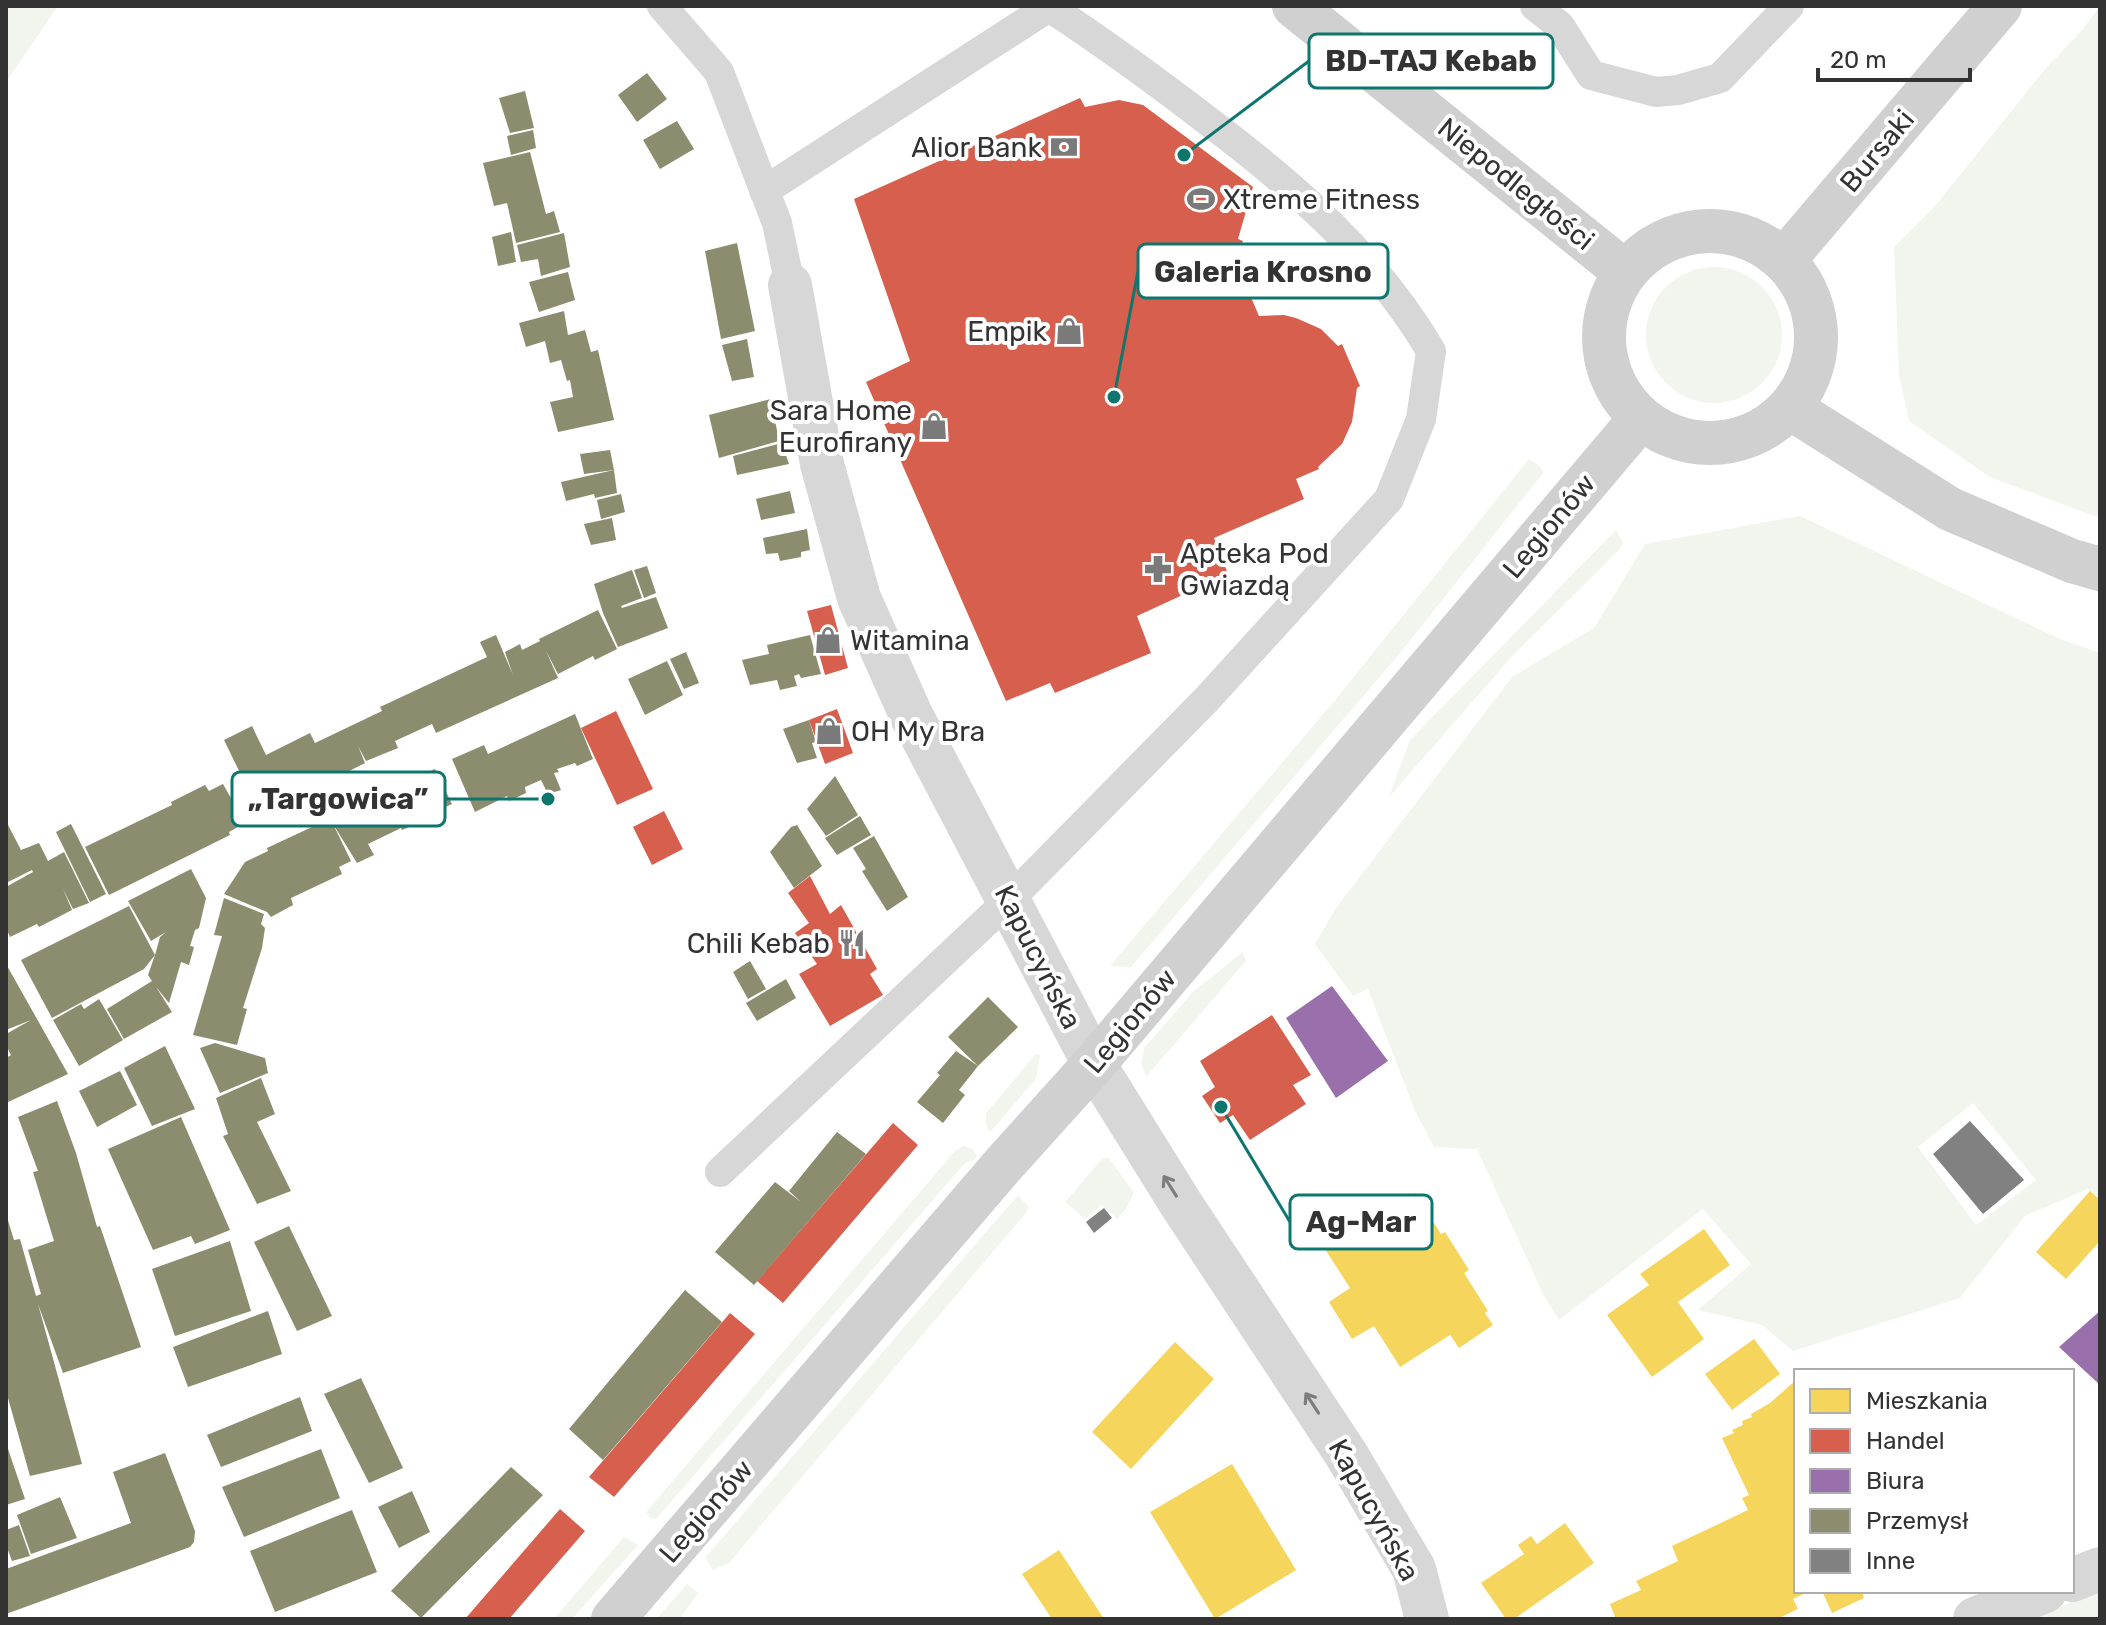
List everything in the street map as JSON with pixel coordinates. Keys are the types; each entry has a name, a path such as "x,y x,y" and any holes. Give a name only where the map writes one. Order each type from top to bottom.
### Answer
{"main road":[{"name":"Niepodległości","path":"1294,6 1625,272"},
{"name":"Bursaki","path":"1784,260 2000,6"},
{"path":"1720,231 1754,240 1784,260 1803,285 1815,317 1816,349 1807,381 1790,408 1769,426 1744,438 1717,443 1690,442 1663,433 1641,418 1621,393 1612,374 1604,332 1610,301 1625,272 1652,248 1684,234 1720,231"},
{"path":"1790,408 1950,509 2072,561 2100,569"},
{"name":"Legionów","path":"613,1619 1003,1165 1094,1064 1641,418"}],"street":[{"name":"Kapucyńska","path":"790,285 822,464 859,598 911,715 1094,1064 1181,1204 1346,1454 1414,1569 1427,1619"},
{"path":"2074,1579 2100,1569"},
{"path":"1975,1619 2040,1593"}],"lane":[{"path":"662,6 719,72 777,223 790,285"},
{"path":"1535,6 1560,26 1591,75 1656,92 1678,90 1720,78 1789,6"},
{"path":"720,1172 1009,900 1206,700 1389,499 1421,419 1431,351 1394,295 1317,210 1278,174 1133,64 1049,7 764,191"}],"shaded area":[{"path":"6,6 58,6 6,82"},
{"path":"2100,6 2100,518 1990,477 1909,421 1899,374 1894,247 1935,206"},
{"path":"1714,267 1740,272 1762,287 1777,309 1782,335 1777,361 1762,383 1740,398 1714,403 1688,398 1666,383 1651,361 1646,335 1651,309 1666,287 1688,272"},
{"path":"1529,459 1541,467 1543,473 1401,652 1131,967 1110,966 1336,699"},
{"path":"1800,516 2060,639 2100,653 2100,1200 2088,1189 2025,1216 1960,1298 1793,1351 1762,1325 1698,1310 1751,1264 1703,1209 1559,1320 1544,1296 1477,1149 1434,1147 1415,1111 1368,989 1353,996 1315,944 1336,908 1512,677 1594,628 1645,544","holes":["1973,1103 2036,1180 1976,1225 1918,1147"]},
{"path":"1616,530 1623,543 1618,551 1515,653 1389,797 1410,740"},
{"path":"1243,952 1246,961 1146,1077 1141,1062 1145,1047 1194,991"},
{"path":"1036,1054 1040,1055 1036,1079 990,1132 986,1126 986,1113"},
{"path":"964,1146 972,1149 977,1156 974,1160 965,1163 656,1519 650,1518 646,1512 956,1150"},
{"path":"1103,1158 1109,1158 1134,1193 1117,1219 1102,1205 1085,1219 1065,1202"},
{"path":"1018,1195 1029,1207 1025,1214 729,1563 713,1570 705,1558"},
{"path":"624,1537 638,1545 572,1619 554,1619"},
{"path":"687,1584 698,1593 680,1619 656,1619"},
{"path":"2100,1588 2100,1619 2036,1619"}],"building: Mieszkania":[{"path":"2090,1191 2100,1200 2100,1241 2066,1279 2036,1252"},
{"path":"1415,1193 1469,1270 1464,1273 1488,1311 1485,1313 1493,1325 1459,1348 1450,1335 1400,1367 1374,1326 1352,1339 1329,1302 1350,1288 1325,1249"},
{"path":"1704,1229 1730,1265 1678,1302 1704,1339 1652,1377 1607,1315 1649,1285 1640,1274"},
{"path":"1754,1339 1780,1374 1732,1410 1705,1374"},
{"path":"1175,1342 1214,1379 1131,1469 1092,1432"},
{"path":"1794,1382 1794,1593 1806,1593 1793,1599 1798,1609 1777,1619 1616,1619 1610,1604 1641,1590 1636,1581 1678,1561 1672,1546 1748,1510 1742,1498 1749,1495 1722,1438 1734,1433 1732,1430 1743,1425 1742,1421 1770,1403"},
{"path":"1232,1464 1296,1570 1215,1619 1150,1512"},
{"path":"1565,1523 1594,1563 1514,1619 1506,1619 1481,1583 1524,1554 1518,1545 1531,1536 1537,1544"},
{"path":"1059,1550 1104,1619 1052,1619 1022,1574"},
{"path":"1823,1593 1863,1593 1864,1598 1832,1613"}],"building: Handel":[{"path":"1080,98 1085,107 1119,100 1143,105 1253,187 1238,239 1243,241 1241,245 1230,248 1259,316 1284,315 1321,329 1338,346 1342,344 1360,386 1357,388 1352,422 1342,444 1319,469 1296,479 1304,499 1214,538 1228,574 1137,616 1151,653 1055,693 1050,683 1006,701 866,382 910,361 854,199"},
{"name":"Witamina","path":"831,605 848,668 825,675 807,611"},
{"name":"OH My Bra","path":"837,709 853,753 825,764 809,720"},
{"path":"616,711 653,789 617,805 581,728"},
{"path":"664,811 683,849 652,865 633,827"},
{"path":"810,876 830,914 841,905 877,969 870,974 883,995 830,1026 799,974 817,964 795,933 809,923 788,893"},
{"path":"1272,1015 1311,1075 1293,1085 1306,1104 1250,1140 1233,1115 1220,1123 1202,1096 1215,1087 1200,1061"},
{"path":"893,1123 918,1145 783,1303 757,1281"},
{"path":"730,1313 755,1334 614,1497 589,1477"},
{"path":"560,1509 585,1531 509,1619 465,1619"}],"building: Biura":[{"path":"1332,986 1388,1061 1336,1098 1286,1018"},
{"path":"2100,1311 2100,1385 2059,1347"}],"building: Przemysł":[{"path":"647,73 667,99 637,122 618,95"},
{"path":"525,91 534,128 510,133 499,98"},
{"path":"677,121 694,149 660,169 643,140"},
{"path":"533,130 536,148 511,155 507,136"},
{"path":"530,152 546,214 554,211 560,232 516,243 507,203 494,206 483,163"},
{"path":"511,232 516,262 498,266 492,237"},
{"path":"564,233 570,267 541,276 538,259 521,262 517,245"},
{"path":"737,243 755,331 721,339 705,251"},
{"path":"568,272 575,300 539,312 529,282"},
{"path":"564,311 568,335 585,330 591,352 598,350 614,420 558,432 550,402 573,397 570,380 567,381 561,360 550,363 545,341 526,347 519,323"},
{"path":"747,339 754,377 732,381 722,345"},
{"path":"771,399 779,441 719,458 709,415"},
{"path":"782,443 789,464 737,475 733,456"},
{"path":"610,450 614,470 584,474 580,454"},
{"path":"614,470 617,493 595,498 594,494 566,501 561,482"},
{"path":"790,491 795,513 761,520 756,499"},
{"path":"621,494 625,512 601,519 597,500"},
{"path":"612,518 616,540 591,545 584,524"},
{"path":"807,529 810,550 801,552 801,557 780,561 778,553 766,554 763,538"},
{"path":"647,566 656,593 644,598 634,570"},
{"path":"632,570 642,598 622,608 656,597 668,628 618,647 594,584"},
{"path":"598,610 617,649 595,660 593,656 558,674 546,651 558,678 436,733 432,724 395,741 398,748 366,761 358,746 365,763 261,816 224,740 252,726 266,755 310,733 315,743 382,711 380,707 487,657 480,642 496,635 513,675 505,652 520,644 522,650"},
{"path":"810,635 821,674 801,678 799,674 794,676 797,686 780,690 777,680 750,685 742,660 769,654 767,645"},
{"path":"686,652 699,683 684,689 670,659"},
{"path":"667,661 683,695 645,715 628,679"},
{"path":"575,714 593,759 577,766 575,763 557,769 559,772 554,773 561,790 548,794 541,780 525,787 526,793 509,801 507,796 475,812 452,759 484,745 488,754"},
{"path":"809,720 817,758 797,763 783,729"},
{"path":"435,769 452,804 437,811 420,776"},
{"path":"835,776 858,815 826,836 807,809"},
{"path":"419,777 436,819 421,827 419,823 401,828 368,844 374,855 357,863 333,824 351,861 339,867 342,874 291,898 293,905 271,917 267,912 224,894 245,862 268,851 267,848"},
{"path":"223,784 245,823 229,832 230,835 109,895 85,847 172,805 171,802 205,785 209,791"},
{"path":"860,816 871,835 837,855 825,838"},
{"path":"6,821 21,850 39,843 48,861 64,852 89,903 73,909 63,889 72,910 39,927 37,924 10,937 6,928 6,887 33,872 6,883"},
{"path":"71,824 106,894 90,902 56,832"},
{"path":"797,825 822,866 794,888 770,852 791,827"},
{"path":"874,836 908,897 887,911 862,871 866,869 853,848"},
{"path":"191,869 206,898 199,928 195,930 190,946 194,947 189,965 181,962 169,1003 156,987 172,1012 124,1039 107,1009 152,981 148,975 160,937 166,932 151,941 128,901"},
{"path":"224,898 264,914 261,924 265,928 262,948 243,1008 247,1009 237,1045 193,1035 222,936 214,935"},
{"path":"129,906 155,955 144,969 52,1018 21,960"},
{"path":"750,961 766,989 748,999 733,972"},
{"path":"6,964 68,1074 6,1103 6,1058 11,1055 6,1045 6,1034 31,1020 6,1030"},
{"path":"786,979 796,998 757,1021 746,1003"},
{"path":"988,997 1018,1027 978,1066 948,1037"},
{"path":"99,999 123,1040 79,1066 53,1020 81,1004 84,1009"},
{"path":"215,1043 265,1058 268,1073 220,1093 200,1048"},
{"path":"165,1046 195,1109 152,1126 124,1068"},
{"path":"956,1051 978,1066 959,1090 965,1095 943,1123 917,1102"},
{"path":"120,1071 137,1105 97,1127 79,1091"},
{"path":"261,1078 275,1114 257,1122 291,1191 257,1204 223,1136 228,1134 216,1098"},
{"path":"57,1101 97,1227 100,1226 141,1347 63,1373 38,1304 82,1464 30,1476 6,1391 6,1214 14,1240 20,1239 36,1296 41,1294 28,1250 54,1241 33,1172 38,1171 18,1117"},
{"path":"181,1117 230,1230 195,1244 191,1236 153,1250 108,1149"},
{"path":"837,1132 866,1154 754,1285 715,1252 775,1182 801,1202 789,1191"},
{"path":"289,1226 332,1316 297,1331 254,1242"},
{"path":"230,1241 251,1311 175,1336 152,1269"},
{"path":"685,1290 722,1322 603,1460 569,1429"},
{"path":"268,1311 282,1354 188,1387 173,1347"},
{"path":"361,1378 403,1468 369,1483 324,1394"},
{"path":"300,1397 312,1431 221,1467 207,1435"},
{"path":"6,1443 25,1499 6,1505"},
{"path":"321,1449 340,1498 244,1537 222,1487"},
{"path":"165,1453 195,1531 190,1547 6,1614 6,1569 131,1523 113,1472"},
{"path":"511,1467 543,1495 421,1618 391,1591"},
{"path":"412,1491 430,1532 399,1548 378,1507"},
{"path":"60,1497 77,1538 31,1554 17,1515"},
{"path":"352,1510 377,1572 275,1612 250,1551"},
{"path":"19,1525 30,1556 12,1561 6,1545 6,1530"}],"building: Inne":[{"path":"1970,1121 2024,1180 1983,1214 1933,1154"},
{"path":"1104,1208 1112,1218 1094,1233 1086,1222"}],"place":[{"name":"Alior Bank","path":"1064,147"},
{"name":"BD-TAJ Kebab","path":"1184,155"},
{"name":"Xtreme Fitness","path":"1201,199"},
{"name":"Empik","path":"1069,331"},
{"name":"Galeria Krosno","path":"1114,397"},
{"name":"Sara Home Eurofirany","path":"934,426"},
{"name":"Apteka Pod Gwiazdą","path":"1158,569"},
{"name":"Witamina","path":"828,640"},
{"name":"OH My Bra","path":"829,731"},
{"name":"„Targowica”","path":"548,799"},
{"name":"Chili Kebab","path":"852,943"},
{"name":"Ag-Mar","path":"1221,1107"}]}
